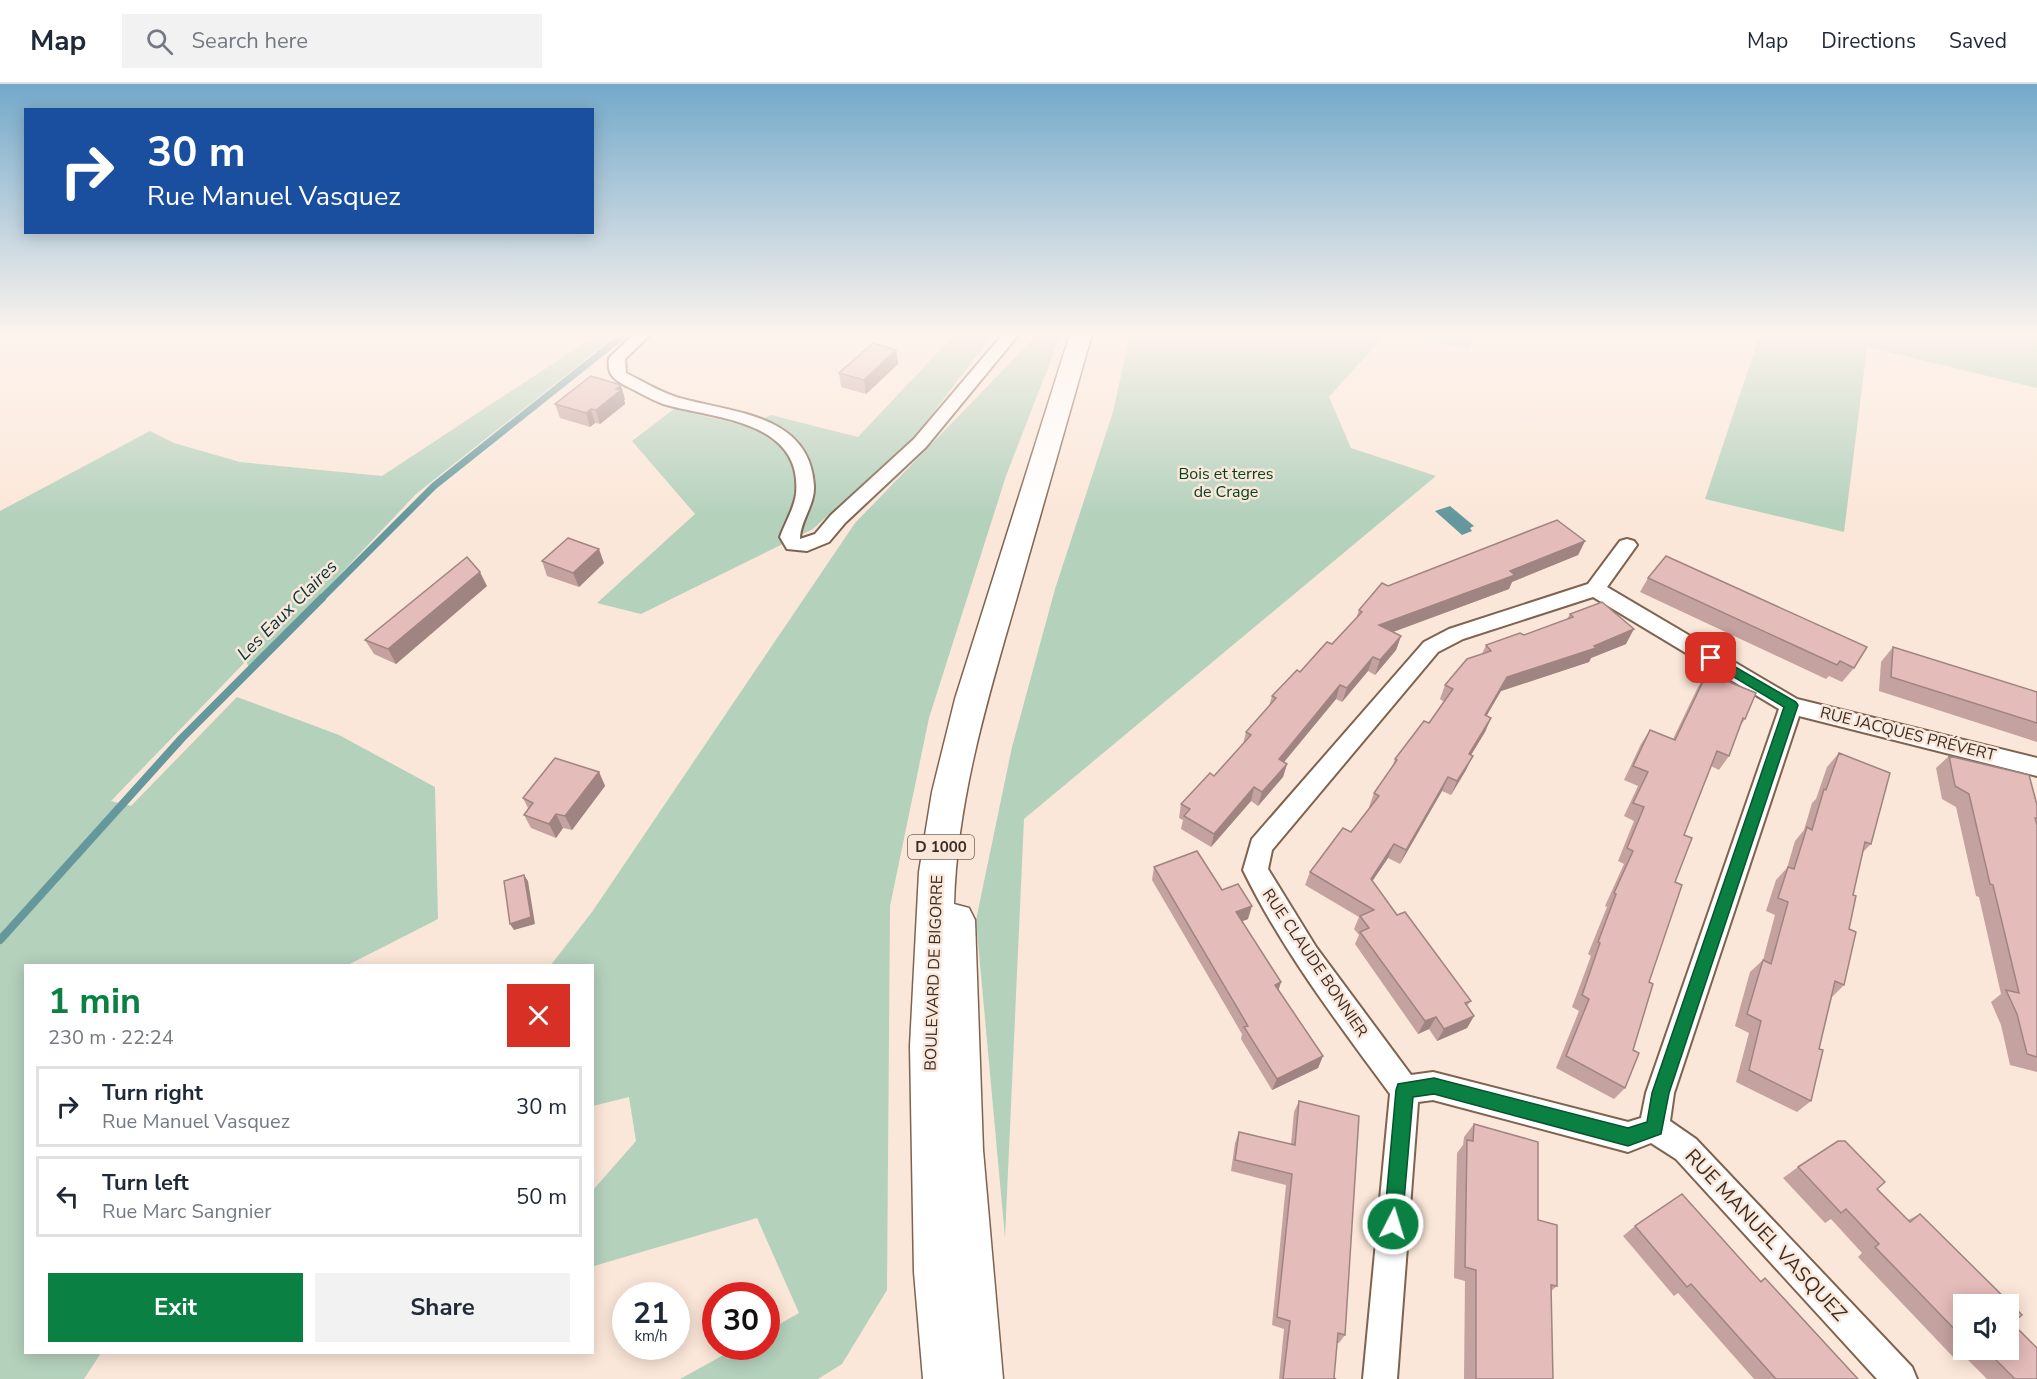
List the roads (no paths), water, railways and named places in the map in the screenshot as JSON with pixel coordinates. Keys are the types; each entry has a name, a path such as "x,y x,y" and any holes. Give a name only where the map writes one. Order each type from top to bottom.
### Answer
{"main road":[{"name":"BOULEVARD DE BIGORRE","path":"948,1379 937,1272 930,1046 937,872 949,792 971,699 1063,394"},
{"name":"BOULEVARD DE BIGORRE","path":"978,1379 970,1294 956,1056 956,886 971,793 991,712 1045,511 1081,394"}],"street":[{"path":"655,394 694,407 757,422 782,436 796,454 801,467 805,494 790,537 794,545 807,545 822,538 838,519 920,443 961,394"},
{"path":"1595,589 1627,545"},
{"name":"RUE JACQUES PRÉVERT","path":"1595,589 1791,705 2033,770"},
{"name":"RUE CLAUDE BONNIER","path":"1404,1090 1277,912 1255,870 1261,846 1431,647 1456,634 1595,589"},
{"path":"1380,1379 1404,1090 1434,1086 1628,1137 1654,1128 1660,1093 1791,705"},
{"name":"RUE MANUEL VASQUEZ","path":"1654,1128 1686,1149 1900,1379"}],"water":[{"path":"1450,506 1474,526 1470,528 1472,531 1462,535 1435,511"}],"waterway":[{"name":"Les Eaux Claires","path":"0,940 182,738 434,486 549,394"}],"park label":[{"name":"Bois et terres de Crage","path":"1226,483"}]}
